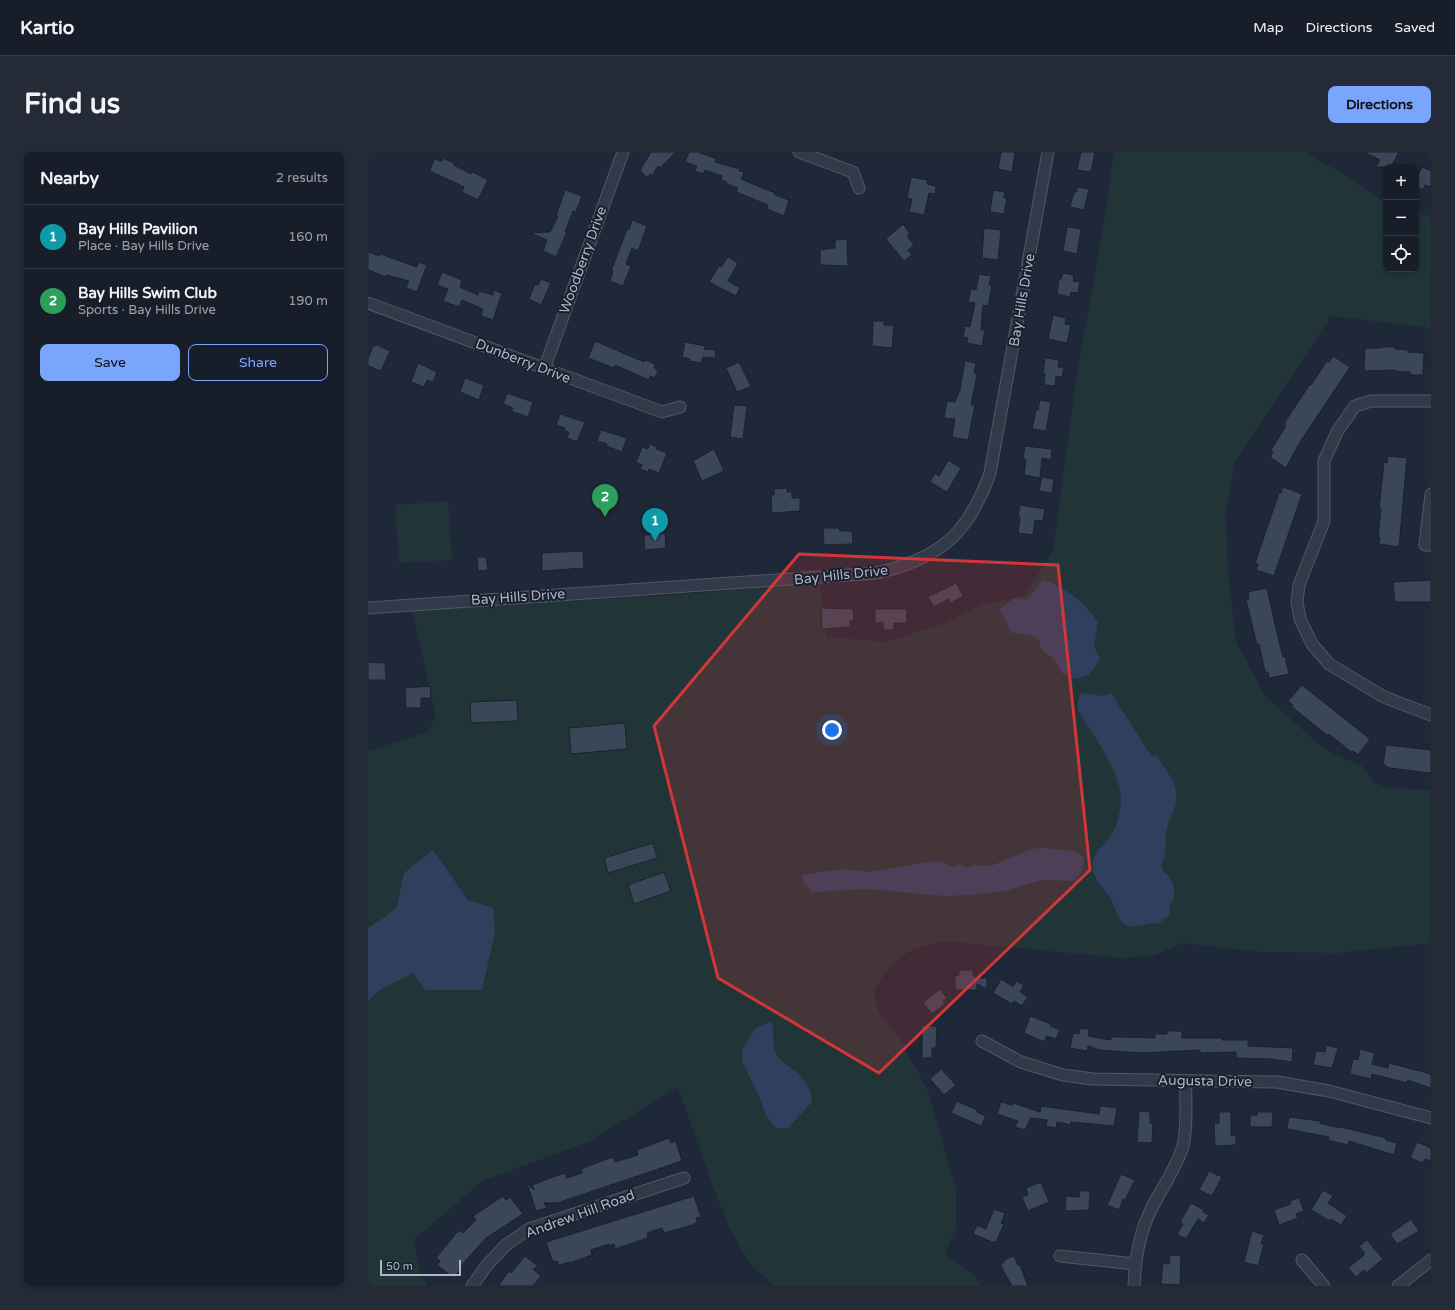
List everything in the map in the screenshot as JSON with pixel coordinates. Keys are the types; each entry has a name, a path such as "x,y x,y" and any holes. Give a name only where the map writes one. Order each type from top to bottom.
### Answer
{"street":[{"name":"Woodberry Drive","path":"544,369 623,152"},
{"path":"799,152 853,172 859,188"},
{"name":"Bay Hills Drive","path":"368,608 877,573 906,566 945,545 970,515 982,495 990,473 1048,152"},
{"name":"Dunberry Drive","path":"368,303 662,412 680,407"},
{"path":"1431,401 1371,401 1355,406 1337,432 1324,461 1324,520 1299,585 1298,602 1300,620 1312,644 1329,664 1384,697 1431,715"},
{"path":"1431,494 1425,545 1431,545"},
{"name":"Augusta Drive","path":"982,1041 1021,1062 1063,1075 1093,1079 1186,1082 1277,1082 1302,1085 1431,1118"},
{"path":"1134,1286 1135,1264 1148,1216 1174,1168 1183,1145 1185,1131 1186,1082"},
{"name":"Andrew Hill Road","path":"472,1286 487,1265 506,1245 529,1229 684,1178"},
{"path":"1060,1256 1135,1264"},
{"path":"1302,1260 1324,1286"},
{"path":"1398,1286 1431,1260"}],"highlighted area":[{"path":"799,554 1058,565 1090,870 879,1073 718,978 654,726"}],"green space":[{"path":"1114,152 1307,152 1319,162 1335,168 1383,201 1383,272 1419,272 1419,214 1431,217 1431,328 1331,316 1235,462 1226,512 1228,573 1236,642 1265,696 1322,747 1340,757 1361,765 1375,783 1388,788 1431,790 1431,943 1338,953 1261,952 1183,943 1153,956 1121,958 945,941 921,946 895,962 874,990 878,1011 898,1036 928,1090 956,1190 956,1228 945,1254 976,1277 981,1286 774,1286 749,1263 729,1227 709,1176 678,1087 588,1142 482,1181 414,1240 420,1272 428,1286 368,1286 368,751 428,732 436,715 410,601 485,599 554,602 689,594 819,582 827,637 887,642 942,624 984,604 1024,596 1053,551 1077,374 1104,223"},
{"path":"448,501 452,560 399,563 395,505"}],"water":[{"path":"1043,580 1058,586 1074,596 1088,609 1098,622 1094,646 1100,658 1089,675 1074,679 1062,673 1054,659 1041,649 1038,639 1030,635 1010,632 1003,614 998,610 1015,598 1028,599"},
{"path":"1081,693 1101,696 1111,693 1151,756 1157,755 1172,779 1176,791 1175,806 1168,823 1165,838 1165,852 1161,866 1163,871 1170,877 1174,888 1174,897 1169,908 1170,914 1158,924 1150,923 1140,926 1125,925 1118,916 1111,899 1097,881 1094,874 1093,860 1098,850 1110,838 1115,828 1119,816 1121,800 1120,788 1111,765 1078,710 1078,701"},
{"path":"1040,848 1076,851 1084,858 1082,873 1073,881 1042,880 1004,891 945,896 867,889 812,892 805,885 801,875 843,869 870,872 936,861 943,862 953,867 960,864 967,868 973,865 991,866 1032,849"},
{"path":"433,850 468,900 493,908 495,932 482,990 425,990 413,973 381,989 368,1001 368,928 397,907 404,873"},
{"path":"771,1021 773,1028 773,1045 776,1054 802,1078 809,1089 812,1102 788,1128 776,1128 767,1117 743,1063 743,1049 755,1029"}],"building":[{"path":"651,152 676,152 660,168 658,166 652,176 650,174 647,178 640,170"},
{"path":"689,152 698,152 717,159 715,162 740,169 739,171 744,172 741,179 789,200 784,216 767,209 768,205 736,192 738,188 726,184 727,182 721,180 722,176 705,170 703,174 695,171 697,166 685,162"},
{"path":"1001,152 1015,152 1012,172 998,169"},
{"path":"1081,152 1095,152 1091,172 1077,170"},
{"path":"1364,152 1399,152 1393,164 1383,164 1383,167 1376,167 1380,160"},
{"path":"443,158 471,174 473,172 488,180 478,200 462,192 464,187 430,171 434,159 442,161"},
{"path":"1422,167 1431,171 1431,187 1425,185 1423,190 1419,188 1419,174"},
{"path":"911,177 928,180 927,184 936,186 935,194 929,193 924,215 909,212 912,199 907,198"},
{"path":"1078,187 1089,189 1084,210 1070,207 1074,192 1076,192"},
{"path":"565,190 582,196 576,212 573,211 565,232 567,232 556,257 543,251 547,240 530,233 550,232 558,216 556,216"},
{"path":"993,190 1005,192 1004,198 1007,198 1004,214 990,212"},
{"path":"632,220 647,226 638,251 632,248 626,264 631,266 623,286 610,281 613,271 611,271"},
{"path":"903,224 910,234 907,236 914,245 908,250 912,255 904,261 886,239"},
{"path":"1067,227 1081,229 1077,254 1063,251"},
{"path":"984,228 1001,230 998,260 982,258"},
{"path":"847,239 848,266 820,265 820,250 835,248 835,240"},
{"path":"368,252 379,256 380,254 417,267 418,262 427,265 417,292 406,288 409,281 387,275 386,277 368,270"},
{"path":"728,257 738,263 728,281 740,288 736,296 709,282 719,266 721,267"},
{"path":"442,272 462,280 460,287 478,295 479,291 493,295 493,290 502,293 493,320 481,316 483,309 462,300 459,307 443,301 448,289 437,285"},
{"path":"1063,273 1074,275 1073,281 1080,282 1078,293 1071,292 1070,297 1057,294 1059,279 1061,279"},
{"path":"979,274 991,276 989,285 992,286 988,306 983,305 981,330 985,330 982,346 967,343 968,338 963,337 965,326 970,327 975,303 968,302 971,289 976,290"},
{"path":"541,279 551,283 541,305 529,299 535,284 538,285"},
{"path":"1053,315 1066,318 1065,324 1071,325 1067,343 1048,339"},
{"path":"873,321 884,321 884,325 894,325 892,348 872,346"},
{"path":"595,341 644,362 645,360 655,364 654,368 658,370 655,378 650,376 649,380 615,365 614,368 588,358"},
{"path":"685,342 705,346 704,349 716,350 715,358 703,357 701,363 689,361 690,359 682,357"},
{"path":"377,345 390,351 381,371 368,366 368,358 373,346"},
{"path":"1395,347 1395,349 1408,350 1408,352 1424,353 1423,375 1410,375 1410,372 1394,370 1364,371 1365,348"},
{"path":"1333,356 1350,367 1300,442 1286,468 1270,457 1273,452 1271,450 1286,426 1284,425 1287,419 1310,384 1311,385 1327,361 1329,362"},
{"path":"1045,358 1059,360 1058,367 1064,367 1062,377 1056,376 1055,386 1044,385 1045,374 1043,374"},
{"path":"965,361 976,363 974,373 977,374 971,405 975,405 968,440 952,437 955,419 944,418 947,401 955,402 960,390"},
{"path":"739,362 751,386 737,392 726,368"},
{"path":"418,363 437,372 433,382 427,380 424,387 411,382"},
{"path":"465,378 484,385 479,400 460,392"},
{"path":"507,393 533,402 528,417 511,411 513,408 503,404"},
{"path":"1040,400 1051,402 1046,431 1032,429"},
{"path":"734,405 747,406 743,439 730,437"},
{"path":"560,414 585,422 577,442 567,438 569,432 564,431 565,428 556,425"},
{"path":"601,430 627,438 622,452 606,446 607,444 597,441"},
{"path":"650,444 657,447 656,449 667,453 659,473 649,469 648,472 640,469 642,465 636,462 642,447 648,449"},
{"path":"1025,446 1052,449 1051,460 1042,458 1040,478 1024,475 1026,460 1023,459"},
{"path":"714,449 724,471 702,481 693,461"},
{"path":"1388,456 1407,458 1399,547 1379,544 1380,538 1378,537 1381,509 1379,508 1384,462 1387,463"},
{"path":"948,460 961,468 947,492 930,482 935,473 939,476"},
{"path":"1042,477 1054,479 1052,493 1039,491"},
{"path":"1283,487 1302,494 1274,576 1256,570 1258,564 1255,563 1279,493 1281,493"},
{"path":"787,488 787,492 792,492 792,498 800,498 800,511 772,513 771,495 774,495 774,489"},
{"path":"1020,505 1045,509 1043,521 1035,520 1033,535 1018,533 1020,517 1018,516"},
{"path":"823,528 839,528 840,531 852,531 853,544 824,545"},
{"path":"665,533 666,548 645,550 644,535"},
{"path":"583,551 584,568 542,571 542,553"},
{"path":"477,557 486,557 488,570 478,571"},
{"path":"1431,580 1431,602 1395,602 1393,582"},
{"path":"956,583 963,596 951,603 948,599 934,607 928,597"},
{"path":"1267,588 1280,646 1283,657 1285,656 1289,674 1269,678 1268,672 1265,672 1259,644 1257,645 1246,600 1249,599 1248,592"},
{"path":"821,608 853,609 854,621 850,621 850,627 822,629"},
{"path":"875,609 907,609 907,623 894,623 894,630 883,630 883,622 875,624"},
{"path":"368,662 385,663 386,680 368,680"},
{"path":"1302,685 1370,739 1358,755 1353,751 1351,752 1329,734 1328,736 1292,707 1293,705 1288,701"},
{"path":"430,686 431,698 421,698 421,708 406,708 405,688"},
{"path":"517,700 518,721 471,723 470,702"},
{"path":"625,723 627,749 571,754 569,728"},
{"path":"1386,745 1431,750 1431,773 1389,768 1383,764"},
{"path":"653,843 657,858 608,873 604,858"},
{"path":"664,872 671,891 634,904 628,885"},
{"path":"959,970 973,970 973,976 976,976 976,978 987,978 987,989 977,984 977,990 955,990 955,976 959,975"},
{"path":"1001,979 1013,987 1016,981 1024,985 1020,992 1028,997 1022,1006 1014,1001 1012,1004 993,993"},
{"path":"940,989 947,998 943,1001 945,1004 932,1014 923,1003"},
{"path":"1030,1016 1051,1024 1050,1026 1060,1030 1056,1039 1047,1036 1044,1042 1024,1033"},
{"path":"922,1026 937,1026 936,1048 932,1048 932,1058 922,1058"},
{"path":"1080,1028 1089,1029 1088,1036 1111,1040 1111,1037 1155,1038 1155,1034 1167,1034 1167,1031 1182,1031 1182,1038 1222,1038 1222,1040 1248,1040 1248,1046 1293,1048 1292,1062 1271,1059 1236,1058 1236,1052 1200,1053 1200,1050 1142,1053 1100,1050 1088,1046 1087,1051 1070,1048 1073,1033 1079,1034"},
{"path":"1326,1045 1338,1048 1332,1068 1313,1065 1316,1051 1325,1052"},
{"path":"1360,1049 1375,1053 1372,1064 1388,1068 1389,1063 1431,1074 1431,1088 1407,1080 1407,1083 1372,1074 1371,1079 1350,1074 1353,1059 1358,1060"},
{"path":"941,1069 956,1085 944,1095 930,1079"},
{"path":"957,1101 986,1116 981,1126 951,1113"},
{"path":"1001,1102 1012,1105 1013,1103 1040,1112 1041,1106 1099,1114 1100,1106 1117,1108 1114,1126 1071,1122 1071,1125 1057,1122 1056,1128 1046,1126 1047,1120 1031,1118 1025,1130 1015,1127 1018,1121 997,1114"},
{"path":"1139,1111 1150,1112 1150,1123 1153,1123 1152,1143 1137,1142"},
{"path":"1219,1112 1231,1112 1231,1135 1236,1135 1236,1145 1215,1146 1214,1123 1219,1123"},
{"path":"1257,1112 1273,1112 1272,1127 1250,1127 1250,1115 1257,1115"},
{"path":"1289,1117 1320,1121 1320,1123 1386,1138 1386,1140 1397,1143 1394,1155 1349,1141 1348,1145 1328,1140 1329,1137 1287,1129"},
{"path":"669,1138 671,1143 676,1141 682,1161 557,1203 544,1203 547,1208 536,1211 527,1183 534,1190 532,1185 565,1173 567,1178 582,1173 581,1169 614,1157 615,1162 638,1155 637,1150"},
{"path":"1417,1142 1431,1148 1431,1161 1425,1159 1423,1163 1410,1158"},
{"path":"1209,1171 1222,1177 1212,1196 1199,1190"},
{"path":"1121,1174 1135,1180 1125,1200 1123,1199 1119,1210 1107,1205"},
{"path":"1041,1182 1049,1202 1028,1211 1022,1197 1028,1195 1026,1188"},
{"path":"1323,1190 1333,1196 1328,1203 1347,1216 1341,1225 1331,1219 1330,1221 1311,1210"},
{"path":"1080,1191 1090,1191 1089,1210 1065,1211 1066,1196 1079,1197"},
{"path":"503,1196 506,1200 510,1197 523,1214 486,1238 460,1267 461,1268 454,1278 437,1265 440,1261 436,1258 459,1230 463,1233 476,1220 473,1216"},
{"path":"694,1196 701,1217 696,1218 697,1222 692,1225 664,1233 662,1228 647,1233 648,1238 615,1249 614,1244 609,1246 609,1244 591,1250 592,1255 570,1263 559,1265 557,1261 553,1262 546,1242"},
{"path":"1299,1198 1304,1211 1296,1214 1298,1218 1279,1225 1274,1210 1291,1204 1290,1201"},
{"path":"1191,1203 1204,1210 1203,1212 1209,1215 1204,1223 1198,1219 1186,1239 1177,1234 1183,1224 1180,1222"},
{"path":"994,1209 1005,1213 1001,1223 1004,1224 996,1242 992,1242 973,1234 977,1225 986,1229"},
{"path":"1411,1219 1419,1231 1397,1244 1390,1234"},
{"path":"1252,1231 1264,1235 1261,1244 1264,1244 1258,1266 1244,1262"},
{"path":"1367,1240 1383,1259 1366,1273 1364,1270 1356,1277 1348,1268 1365,1254 1359,1246"},
{"path":"1170,1255 1181,1256 1180,1285 1161,1284 1163,1263 1169,1264"},
{"path":"525,1256 539,1267 533,1269 541,1276 533,1286 498,1286 509,1271 511,1273"},
{"path":"1014,1256 1018,1265 1020,1265 1028,1286 1012,1286 1003,1270 1001,1264 1004,1260"}],"place":[{"name":"Bay Hills Swim Club","path":"605,517"},
{"name":"Bay Hills Pavilion","path":"655,541"}]}
